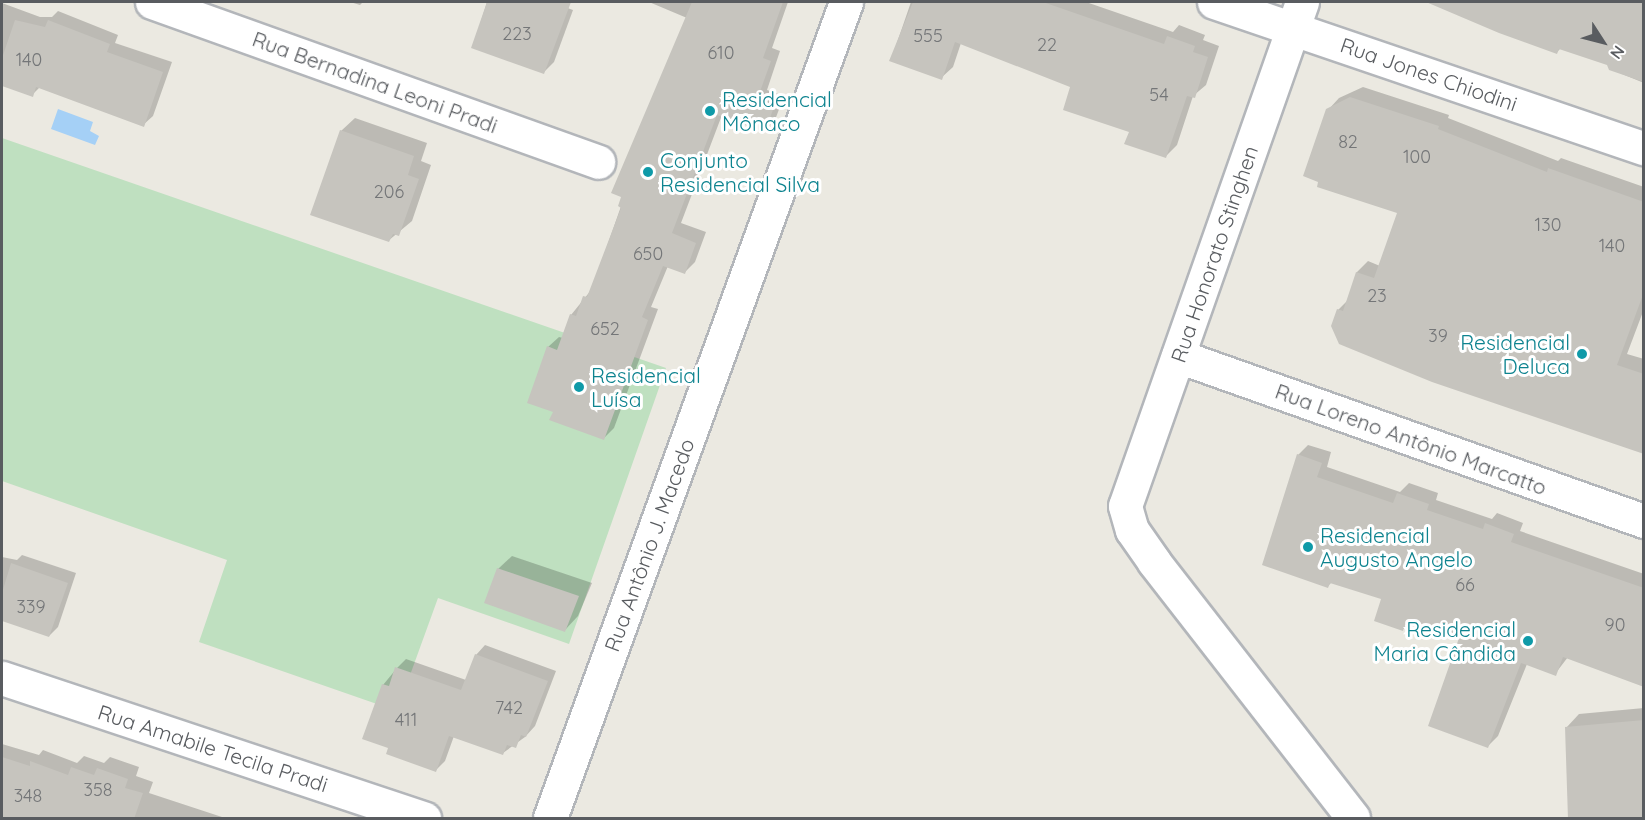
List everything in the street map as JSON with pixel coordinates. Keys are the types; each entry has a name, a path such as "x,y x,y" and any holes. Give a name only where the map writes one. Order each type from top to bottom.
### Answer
{"street":[{"name":"Rua Bernadina Leoni Pradi","path":"152,2 598,162"},
{"name":"Rua Antônio J. Macedo","path":"550,819 846,2"},
{"name":"Rua Jones Chiodini","path":"1214,2 1297,14 1644,148"},
{"name":"Rua Honorato Stinghen","path":"1297,14 1125,506 1132,530 1154,562 1353,819"},
{"name":"Rua Loreno Antônio Marcatto","path":"1178,356 1644,521"},
{"name":"Rua Amabile Tecila Pradi","path":"2,678 424,819"}],"green space":[{"path":"2,138 666,368 569,644 438,598 397,711 199,642 227,560 2,481"}],"water":[{"path":"58,109 93,122 90,131 99,136 95,145 51,129"}],"building":[{"path":"487,2 571,2 544,74 471,48"},
{"path":"692,2 783,2 763,58 771,61 757,100 774,107 765,132 717,115 672,233 696,243 685,274 663,266 642,317 648,320 604,440 549,420 553,412 527,403 547,346 557,350 570,314 576,316 583,296 587,297 621,208 618,206 621,197 611,193"},
{"path":"913,2 1043,2 1164,44 1167,36 1195,46 1193,52 1208,57 1195,98 1187,96 1166,158 1124,144 1129,132 1063,110 1070,87 955,42 942,80 889,61"},
{"path":"1426,2 1644,2 1644,82 1609,70 1607,65 1559,49 1557,54 1499,33"},
{"path":"15,20 45,27 48,20 110,44 107,52 163,72 144,127 36,87 33,97 2,86 2,58"},
{"path":"1350,97 1439,126 1438,129 1547,172 1548,168 1644,202 1644,292 1617,365 1644,374 1644,454 1432,382 1339,344 1331,326 1337,309 1343,311 1356,272 1374,278 1397,213 1317,187 1318,182 1303,176 1326,109"},
{"path":"340,130 414,156 408,175 419,179 399,236 393,234 389,242 310,215"},
{"path":"1297,454 1322,463 1317,477 1393,503 1397,493 1429,504 1427,510 1483,529 1485,523 1514,534 1511,542 1644,588 1644,687 1563,657 1556,676 1521,663 1488,748 1428,726 1459,638 1407,619 1403,631 1374,621 1381,599 1330,583 1328,588 1262,565"},
{"path":"11,563 68,583 49,637 2,621 2,593"},
{"path":"497,568 579,596 565,632 484,603"},
{"path":"475,654 548,681 526,737 521,735 516,748 507,745 503,755 449,736 436,772 386,754 388,748 362,739 382,684 389,686 395,667 461,690"},
{"path":"1644,720 1644,819 1568,819 1565,727"},
{"path":"2,757 30,766 30,761 68,775 71,767 94,775 97,768 128,779 125,788 143,793 134,819 2,819"}],"place":[{"name":"Residencial Mônaco","path":"710,111"},
{"name":"Conjunto Residencial Silva","path":"648,172"},
{"name":"Residencial Deluca","path":"1582,354"},
{"name":"Residencial Luísa","path":"579,387"},
{"name":"Residencial Augusto Angelo","path":"1308,547"},
{"name":"Residencial Maria Cândida","path":"1528,641"}]}
